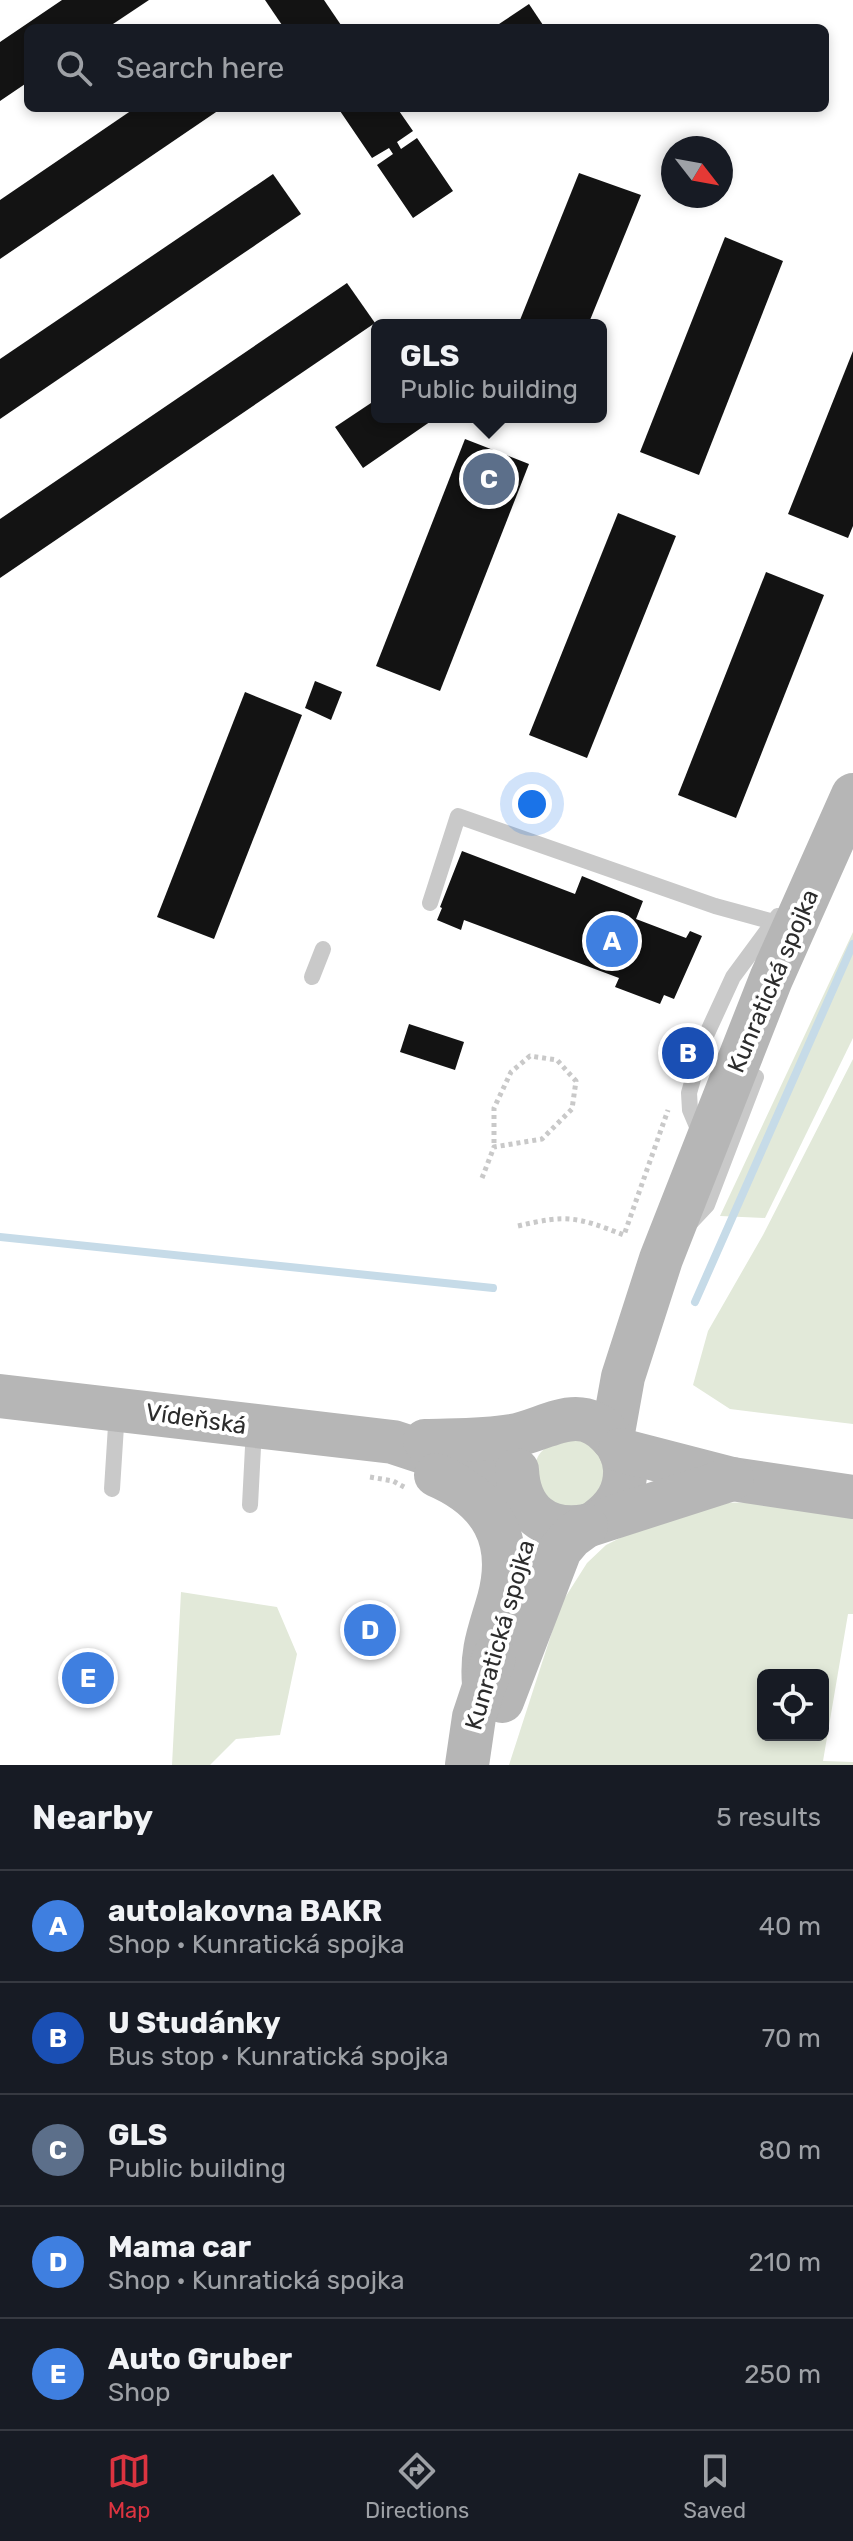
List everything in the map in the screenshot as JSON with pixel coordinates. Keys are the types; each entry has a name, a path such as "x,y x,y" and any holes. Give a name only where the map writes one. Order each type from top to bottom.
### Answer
{"main road":[{"name":"Kunratická spojka","path":"616,1444 623,1377 663,1254 763,999 784,925 816,879 853,795"},
{"name":"Kunratická spojka","path":"547,1425 579,1400 605,1365 663,1254"},
{"name":"Vídeňská","path":"0,1396 393,1442 516,1436 574,1418 601,1427 616,1444 732,1479 853,1497"},
{"path":"524,1502 518,1486 519,1458 525,1444 547,1425"},
{"path":"254,1428 305,1453 391,1464 435,1475 463,1489 480,1502 496,1526 505,1558 499,1598 482,1661 484,1684"},
{"name":"Vídeňská","path":"393,1442 475,1469 513,1489 537,1517 555,1526 592,1524 732,1479"},
{"path":"592,1524 610,1512 624,1487 625,1473 616,1444"},
{"name":"Kunratická spojka","path":"467,1765 474,1717 527,1553 530,1530 524,1502"},
{"name":"Kunratická spojka","path":"478,1765 560,1550 571,1537 592,1524"}],"lane":[{"path":"430,903 458,816 715,906 784,925 733,977 704,1040 689,1093 690,1110 705,1148"},
{"path":"312,977 323,949"},
{"path":"663,1254 707,1205 764,1049 763,999"},
{"path":"112,1489 117,1408"},
{"path":"250,1505 254,1428"}],"path":[{"path":"482,1178 494,1147 494,1108 511,1072 530,1056 557,1060 576,1081 572,1109 542,1139 494,1147"},
{"path":"518,1226 555,1217 589,1221 624,1235 668,1109"},
{"path":"361,1475 393,1481 417,1493"}],"green space":[{"path":"853,932 853,1038 765,1218 720,1216"},
{"path":"853,1059 853,1424 730,1409 693,1385 708,1331 763,1235"},
{"path":"582,1440 599,1456 604,1483 603,1491 576,1511 545,1500 535,1468 537,1459 546,1448 559,1442"},
{"path":"766,1502 853,1514 853,1614 848,1614 829,1726 829,1669 757,1669 757,1741 826,1741 823,1761 853,1762 853,1765 509,1765 561,1604 587,1563 606,1545 628,1534 716,1503"},
{"path":"181,1592 277,1607 297,1654 280,1735 236,1739 210,1765 172,1765"}],"building":[{"path":"62,0 149,0 113,24 27,24"},
{"path":"265,0 324,0 340,24 281,24"},
{"path":"529,4 542,24 499,24"},
{"path":"24,26 24,85 0,101 0,42"},
{"path":"129,112 216,112 0,259 0,200"},
{"path":"341,112 400,112 413,131 397,142 401,149 417,138 453,191 413,218 377,165 393,154 389,148 372,158"},
{"path":"579,173 641,195 590,319 520,319"},
{"path":"273,174 301,214 0,419 0,359"},
{"path":"725,237 783,261 699,475 640,452"},
{"path":"347,283 372,319 371,326 0,578 0,519"},
{"path":"853,351 853,526 848,538 788,514"},
{"path":"371,403 371,423 428,423 363,468 335,427"},
{"path":"465,439 529,464 440,691 376,666"},
{"path":"618,513 676,536 587,758 529,735"},
{"path":"766,572 824,595 736,818 678,795"},
{"path":"315,681 342,692 331,720 305,708"},
{"path":"245,692 302,715 214,939 157,917"},
{"path":"462,851 575,894 582,876 643,901 636,919 686,938 690,931 702,936 674,999 664,995 660,1004 615,987 619,978 464,920 461,930 437,920"},
{"path":"409,1024 464,1042 455,1070 400,1052"}],"waterway":[{"path":"695,1302 853,944"},
{"path":"0,1237 493,1288"}],"place":[{"name":"GLS","path":"489,479"},
{"name":"autolakovna BAKR","path":"612,941"},
{"name":"U Studánky","path":"688,1053"},
{"name":"Mama car","path":"370,1630"},
{"name":"Auto Gruber","path":"88,1678"}]}
